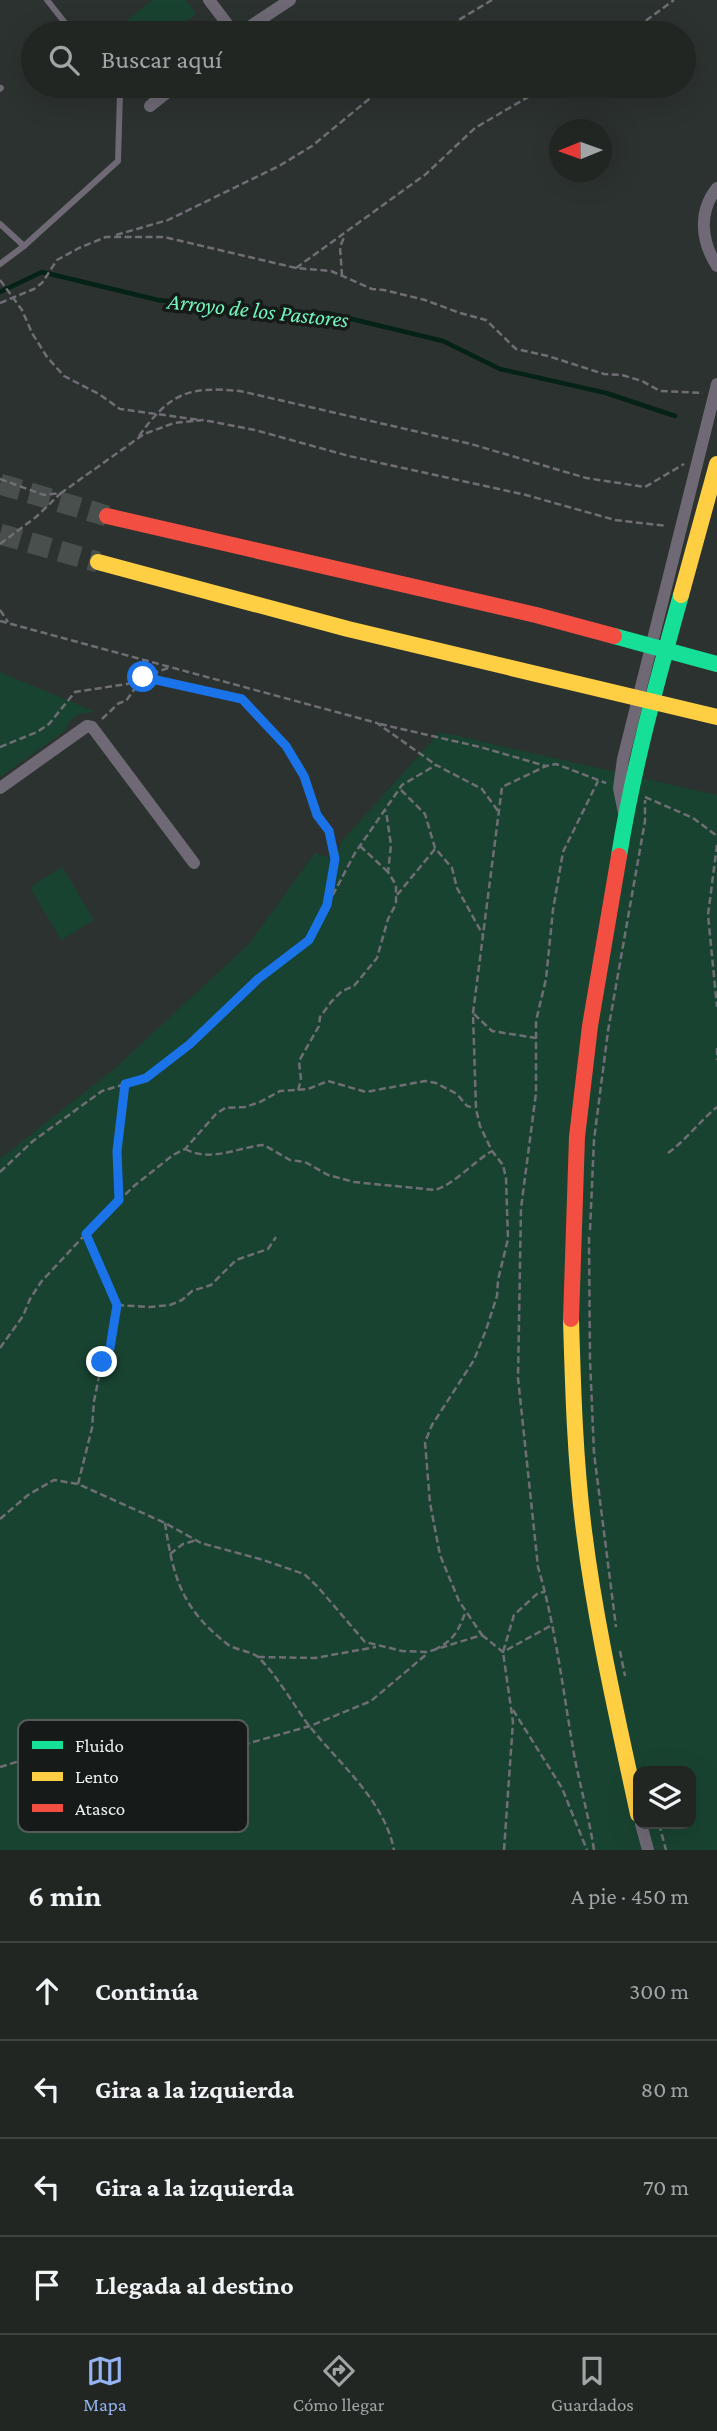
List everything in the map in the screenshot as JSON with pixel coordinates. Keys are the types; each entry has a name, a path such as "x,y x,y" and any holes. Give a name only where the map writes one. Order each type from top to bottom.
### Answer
{"main road":[{"path":"633,1791 606,1665 584,1531 573,1382 573,1231 582,1086 625,817 631,760 717,464"},
{"path":"107,516 536,615 717,664"},
{"path":"98,562 348,629 717,717"},
{"path":"536,615 717,649"},
{"path":"348,629 430,658 717,731"}],"street":[{"path":"209,0 227,21"},
{"path":"256,21 290,0"},
{"path":"150,106 160,98"},
{"path":"717,188 704,215 703,234 709,254 717,266"},
{"path":"631,760 668,577 716,390"},
{"path":"0,788 90,727 194,863"},
{"path":"642,1829 648,1850"}],"lane":[{"path":"47,0 64,21"},
{"path":"0,264 24,246 118,161 120,98"},
{"path":"0,224 24,246"}],"path":[{"path":"456,21 492,0"},
{"path":"645,21 674,0"},
{"path":"0,303 43,283 57,260 68,253 106,237 168,220 279,166 312,146 370,98"},
{"path":"296,268 426,174 475,128 526,98"},
{"path":"342,276 340,247 345,234"},
{"path":"106,237 164,237 296,268 331,271 372,289 425,300 486,320 516,349 604,374 622,375 642,381 660,391 716,390"},
{"path":"1,282 22,310 47,357 64,376 99,394 120,410 156,413 255,430 349,456 526,495 615,520 671,527"},
{"path":"136,439 156,413 187,392 208,388 240,391 471,444 586,478 645,487 687,463"},
{"path":"0,544 61,494 136,439 160,427 203,420"},
{"path":"0,479 44,495 61,494"},
{"path":"0,610 9,623"},
{"path":"0,621 168,668 546,766"},
{"path":"0,747 50,724 75,692 127,684 168,668"},
{"path":"90,727 119,703 126,701 142,679"},
{"path":"142,679 242,699 286,746 304,776 317,815 329,831 335,859 327,905"},
{"path":"377,723 436,765 482,789 499,813"},
{"path":"503,1652 482,1635 459,1601 440,1555 430,1503 425,1442 432,1426 474,1360 498,1296 498,1280 508,1239 506,1178 503,1165 480,1126 476,1108 473,1013 502,787 556,764 607,784"},
{"path":"0,1172 33,1141 102,1091 146,1078 190,1044 258,979 309,940 360,846 400,789 436,765"},
{"path":"594,1850 552,1625 536,1555 518,1378 521,1208 536,1093 536,1021 546,979 553,910 564,852 598,781"},
{"path":"400,789 425,814 435,848 453,868 457,887 483,935"},
{"path":"617,1630 594,1452 590,1360 590,1234 594,1140 608,1031 645,821 643,796 640,806"},
{"path":"654,801 693,818 717,836"},
{"path":"386,809 391,845 388,872"},
{"path":"629,880 637,831"},
{"path":"717,845 708,915 717,1007"},
{"path":"360,846 388,872 396,885 397,895"},
{"path":"298,1090 301,1080 299,1061 319,1026 320,1017 342,991 354,986 377,958 397,895 435,848"},
{"path":"473,1013 492,1031 536,1038"},
{"path":"717,1048 717,1060"},
{"path":"0,1348 23,1316 41,1282 86,1234 119,1200 173,1155 185,1149 216,1114 225,1108 245,1107 280,1091 308,1089 328,1081 366,1092 425,1081 436,1083 457,1094 467,1106 476,1108"},
{"path":"119,1200 117,1151 125,1084"},
{"path":"668,1153 684,1141 717,1107"},
{"path":"185,1149 195,1154 232,1153 264,1145 290,1160 305,1162 328,1175 354,1182 435,1190 447,1186 492,1150"},
{"path":"78,1484 92,1428 102,1362 110,1348 117,1305 86,1234"},
{"path":"117,1305 150,1307 170,1305 182,1300 192,1291 211,1285 236,1260 268,1249 276,1237"},
{"path":"0,1519 28,1495 54,1480 78,1484 197,1540 304,1574 365,1642 402,1651 431,1651 482,1635"},
{"path":"165,1523 172,1567 185,1600 228,1645 258,1657 315,1658 378,1646"},
{"path":"170,1554 197,1540"},
{"path":"504,1850 513,1721 503,1652 514,1615 538,1593 545,1592"},
{"path":"248,1743 310,1726 372,1701 431,1651 450,1641 458,1632 466,1611"},
{"path":"503,1652 552,1625"},
{"path":"618,1644 625,1680"},
{"path":"614,1645 621,1683"},
{"path":"258,1657 310,1726 377,1807 392,1839 394,1850"},
{"path":"511,1707 562,1788 587,1850"},
{"path":"0,1767 18,1761"},
{"path":"660,1829 666,1850"}],"green space":[{"path":"153,0 186,0 196,14 186,21 126,21"},
{"path":"0,672 95,712 76,716 65,731 0,777"},
{"path":"440,732 717,795 717,1850 0,1850 0,1159 114,1069 249,944 315,853 335,859 342,841"},
{"path":"62,867 94,920 61,940 30,887"}],"waterway":[{"name":"Arroyo de los Pastores","path":"0,292 42,272 158,300 280,313 327,313 443,341 500,369 606,393 675,416"}],"tunnel":[{"path":"0,484 107,516"},
{"path":"0,534 98,562"}],"traffic: fast":[{"path":"619,856 638,757 681,595"},
{"path":"614,636 717,664"}],"traffic: slow":[{"path":"681,595 717,464"},
{"path":"98,562 348,629 717,717"},
{"path":"571,1319 576,1452 584,1531 601,1638 633,1791"}],"traffic: jam":[{"path":"107,516 536,615 614,636"},
{"path":"571,1319 577,1137 590,1026 619,856"}],"route":[{"path":"102,1362 110,1348 117,1305 86,1234 119,1200 117,1151 125,1084 146,1078 190,1044 258,979 309,940 327,905 335,859 329,831 317,815 304,776 286,746 242,699 143,677"}]}
